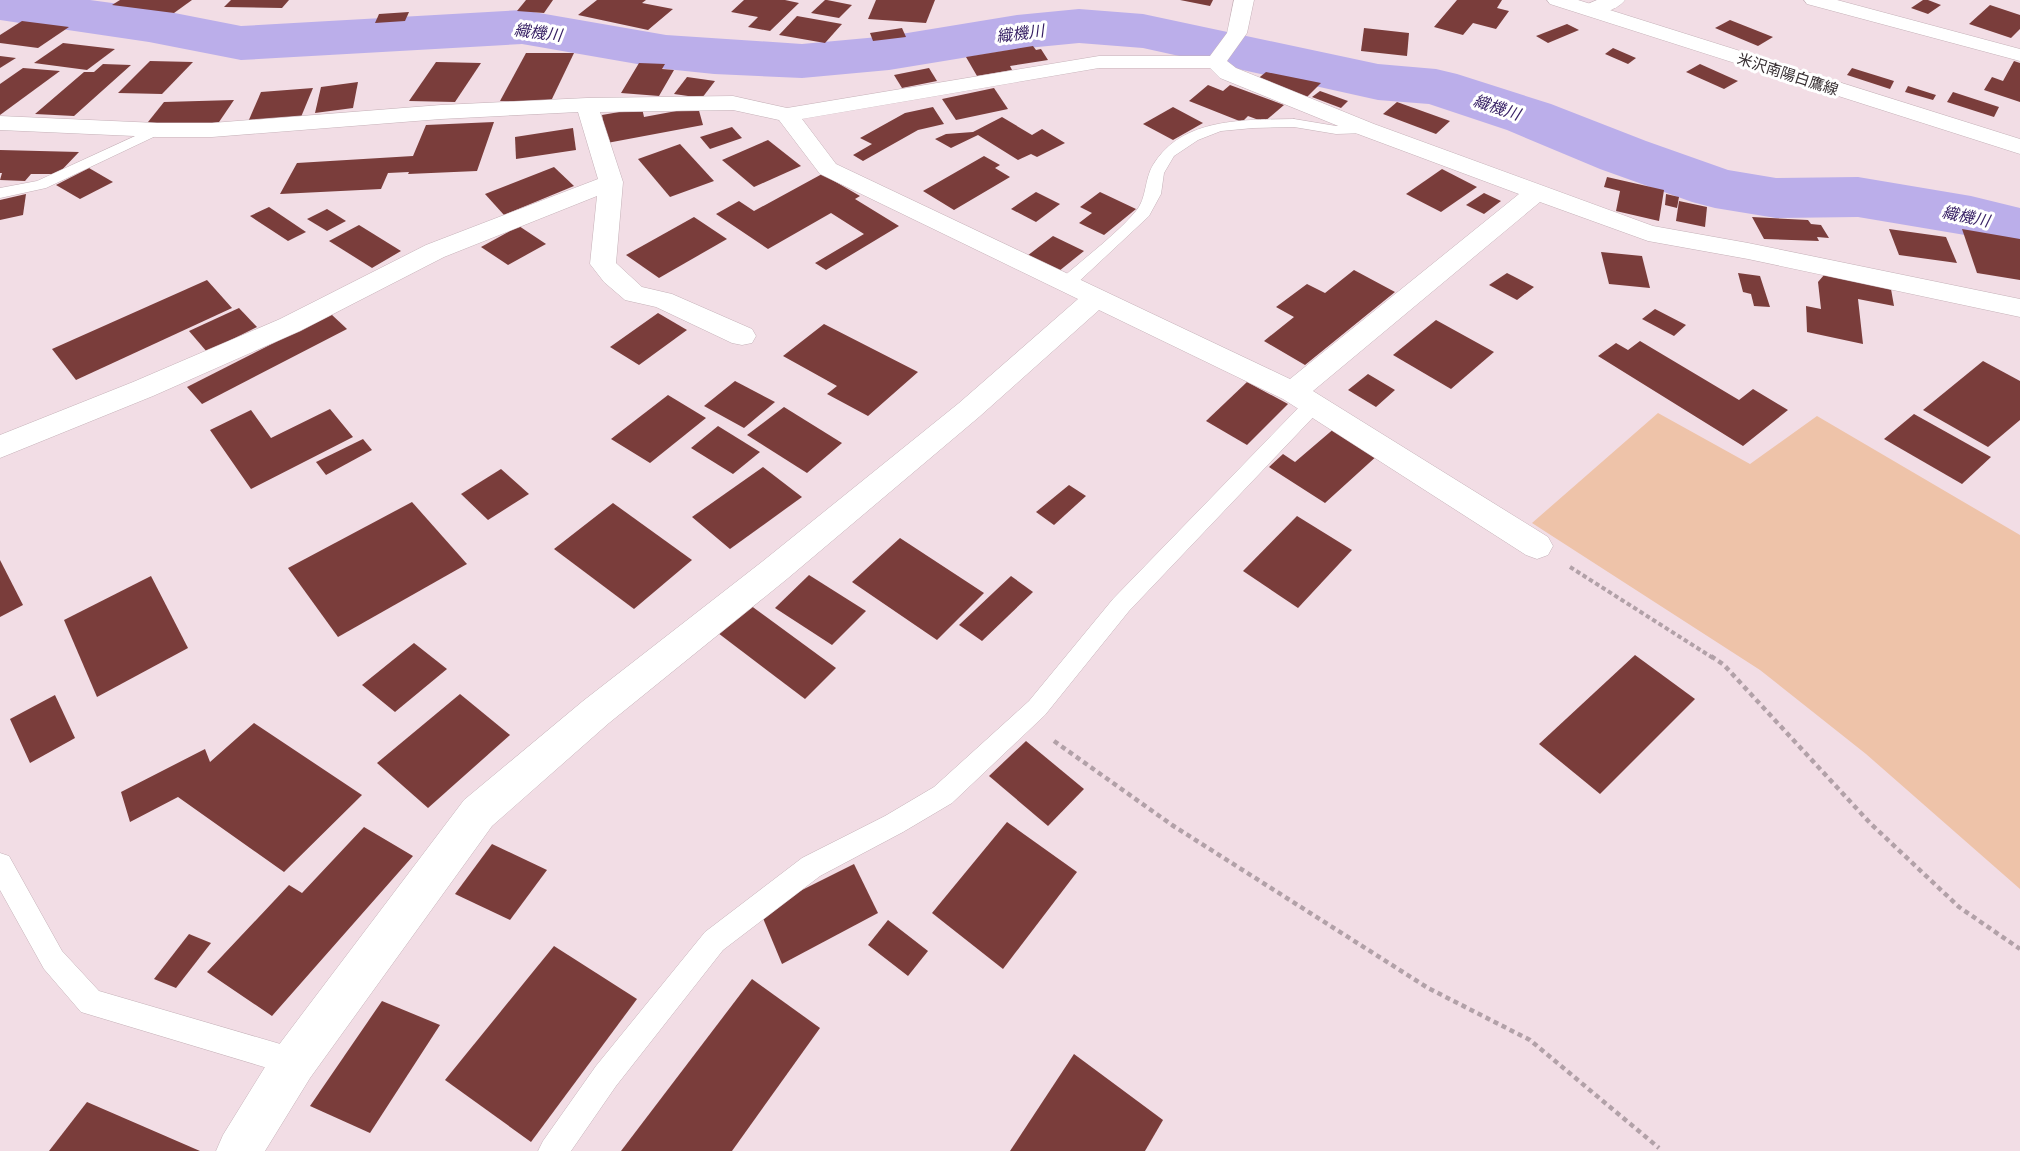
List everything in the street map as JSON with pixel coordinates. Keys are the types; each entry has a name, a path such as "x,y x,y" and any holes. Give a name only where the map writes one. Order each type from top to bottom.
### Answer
{"street":[{"path":"1219,58 1237,33 1244,0"},
{"name":"米沢南陽白鷹線","path":"1557,0 2020,147"},
{"path":"1590,10 1615,0"},
{"path":"1814,0 2020,55"},
{"path":"0,123 157,130 212,130 430,113 587,105 734,103 787,115 871,103 1099,62 1219,58"},
{"path":"1219,58 1228,73 1366,129 1648,233 1748,251 2020,308"},
{"path":"587,105 611,182 603,264 634,294 663,300 742,336"},
{"path":"787,115 828,169 1303,399 1537,546"},
{"path":"0,447 143,389 290,325 435,251 611,182"},
{"path":"1303,399 1538,191"},
{"path":"239,1151 294,1062 478,813 596,712 775,570 969,410 1082,290"}],"lane":[{"path":"1082,290 1143,213 1153,194 1156,172 1168,153 1192,137 1219,127 1253,124 1294,123 1336,130 1366,129"},
{"path":"0,193 41,185 157,130"},
{"path":"553,1151 606,1077 714,940 811,867 894,825 943,795 1037,708 1121,605 1303,399"},
{"path":"0,865 53,960 91,1002 294,1062"}],"path":[{"path":"1537,546 1724,665 1870,823 1959,906 2020,949"},
{"path":"1024,720 1172,825 1428,988 1530,1040 1659,1148"}],"shaded area":[{"path":"1658,413 1750,464 1817,416 2020,535 2020,889 1866,754 1760,670 1532,523"}],"building":[{"path":"120,0 192,0 174,13 112,5"},
{"path":"231,0 289,0 282,8 224,7"},
{"path":"526,0 553,0 544,13 517,11"},
{"path":"597,0 646,0 642,3 673,9 648,30 578,15"},
{"path":"744,0 785,0 799,3 770,31 748,27 758,17 731,12"},
{"path":"825,0 852,5 839,18 811,13"},
{"path":"876,0 935,0 926,23 868,19"},
{"path":"1180,0 1213,0 1210,6"},
{"path":"1457,0 1502,0 1497,8 1509,11 1496,29 1473,23 1463,35 1434,27"},
{"path":"1923,0 1941,5 1928,14 1911,8"},
{"path":"1990,5 2020,15 2020,29 2011,38 1969,24"},
{"path":"409,12 405,21 375,23 379,14"},
{"path":"797,16 842,24 825,43 779,35"},
{"path":"1730,20 1773,37 1758,46 1715,28"},
{"path":"22,21 69,27 38,48 0,43 0,35"},
{"path":"1567,24 1579,30 1548,43 1536,36"},
{"path":"902,28 906,37 873,41 870,33"},
{"path":"1364,28 1409,33 1407,56 1361,51"},
{"path":"63,43 115,49 87,70 34,63"},
{"path":"1033,46 1036,50 1041,49 1048,60 1010,66 1012,70 977,76 966,57"},
{"path":"1613,48 1636,58 1628,64 1605,54"},
{"path":"526,53 574,53 551,101 500,101"},
{"path":"0,56 16,58 0,68"},
{"path":"150,61 193,62 162,94 118,93"},
{"path":"2014,61 2020,63 2020,102 1984,90 1992,77 2003,81"},
{"path":"436,62 481,63 455,102 409,101"},
{"path":"639,63 665,64 662,69 674,70 659,96 621,93"},
{"path":"103,64 131,65 74,116 35,114 84,72 94,72"},
{"path":"1700,64 1738,81 1724,89 1686,72"},
{"path":"23,68 60,71 0,115 0,84"},
{"path":"929,68 937,81 902,88 894,75"},
{"path":"1852,68 1894,81 1890,89 1847,75"},
{"path":"1266,72 1321,83 1305,99 1255,81"},
{"path":"687,77 715,81 702,98 674,94"},
{"path":"358,82 353,108 315,113 321,87"},
{"path":"1208,85 1223,91 1230,85 1284,105 1264,122 1248,116 1242,122 1189,101"},
{"path":"1908,86 1936,95 1933,100 1905,92"},
{"path":"313,88 301,117 248,122 261,92"},
{"path":"994,88 1008,109 956,120 942,99"},
{"path":"1320,91 1348,101 1341,108 1312,97"},
{"path":"1953,92 1999,107 1994,117 1947,102"},
{"path":"234,100 217,125 144,127 164,102"},
{"path":"1397,102 1450,121 1436,134 1383,114"},
{"path":"698,107 703,125 607,143 602,115 642,108 644,117"},
{"path":"933,107 944,124 918,130 863,161 853,155 872,144 860,138 905,113"},
{"path":"1173,107 1203,123 1173,140 1143,124"},
{"path":"1002,117 1032,135 1042,129 1065,143 1037,157 1031,154 1018,160 978,135 951,148 935,139 946,134 973,132"},
{"path":"494,122 477,171 388,173 381,189 280,194 297,163 413,156 426,125"},
{"path":"732,127 742,138 710,149 700,137"},
{"path":"573,128 576,150 516,159 515,137"},
{"path":"768,140 801,166 754,187 722,160"},
{"path":"680,144 714,181 670,197 638,159"},
{"path":"0,150 79,152 58,174 31,174 25,181 0,180 2,173 0,173"},
{"path":"984,156 1000,165 995,168 1010,177 954,210 923,191"},
{"path":"554,167 574,186 504,215 485,194"},
{"path":"89,168 113,182 80,199 56,185"},
{"path":"1442,169 1477,187 1441,212 1406,194"},
{"path":"822,174 860,196 855,199 899,226 826,270 815,263 864,234 831,213 768,249 716,214 739,201 754,211"},
{"path":"1607,177 1664,190 1659,221 1616,211 1620,191 1604,187"},
{"path":"1036,192 1060,204 1036,222 1011,209"},
{"path":"1100,192 1136,209 1104,235 1079,223 1092,213 1080,207"},
{"path":"1484,193 1501,201 1484,214 1466,205"},
{"path":"26,194 23,215 0,220 0,200"},
{"path":"1666,194 1679,197 1677,208 1665,205"},
{"path":"1679,201 1707,207 1705,227 1676,221"},
{"path":"269,207 306,232 288,241 250,216"},
{"path":"327,209 346,221 327,231 307,219"},
{"path":"694,217 727,239 659,278 626,255"},
{"path":"1752,217 1808,220 1811,224 1821,225 1829,238 1817,237 1819,241 1764,239"},
{"path":"359,225 401,251 372,268 329,241"},
{"path":"519,226 546,244 508,265 481,247"},
{"path":"1889,229 1946,237 1957,263 1899,255"},
{"path":"1962,229 2020,239 2020,280 1977,273"},
{"path":"1053,236 1084,251 1059,271 1027,256"},
{"path":"1601,252 1642,256 1650,288 1609,284"},
{"path":"1354,270 1395,292 1305,365 1264,341 1294,317 1276,307 1307,284 1325,293"},
{"path":"1507,273 1534,287 1517,300 1489,285"},
{"path":"1738,273 1760,276 1770,307 1754,306 1751,294 1743,292"},
{"path":"1824,275 1891,289 1894,306 1858,299 1863,344 1807,332 1806,306 1821,309 1818,282"},
{"path":"207,280 232,308 76,380 52,349"},
{"path":"239,308 257,327 207,352 189,331"},
{"path":"1655,309 1686,325 1674,336 1642,319"},
{"path":"658,313 687,330 639,365 610,347"},
{"path":"331,314 347,329 202,404 187,387"},
{"path":"1436,320 1494,352 1451,389 1393,355"},
{"path":"824,324 918,372 868,416 827,394 837,386 783,356"},
{"path":"1640,341 1739,400 1753,389 1788,410 1743,446 1598,356 1616,343 1628,350"},
{"path":"1983,361 2020,381 2020,420 1988,447 1923,410"},
{"path":"1368,374 1395,390 1376,407 1348,390"},
{"path":"735,381 775,402 744,428 704,406"},
{"path":"1247,382 1288,404 1247,445 1206,421"},
{"path":"668,395 706,418 650,463 611,439"},
{"path":"784,407 842,443 807,473 747,435"},
{"path":"330,409 353,437 251,489 210,430 251,410 271,438"},
{"path":"1914,414 1991,457 1962,484 1884,439"},
{"path":"718,426 760,452 733,474 691,448"},
{"path":"1336,427 1379,454 1325,503 1269,467 1283,454 1295,462"},
{"path":"363,439 372,450 326,475 316,462"},
{"path":"763,467 802,497 730,549 692,517"},
{"path":"501,469 529,494 488,520 461,494"},
{"path":"1069,485 1086,496 1054,525 1036,512"},
{"path":"412,502 467,564 338,637 288,568"},
{"path":"613,503 692,560 634,609 554,549"},
{"path":"1297,516 1352,550 1298,608 1243,571"},
{"path":"900,538 984,593 937,640 852,582"},
{"path":"0,560 23,605 0,617"},
{"path":"809,575 866,611 832,645 775,608"},
{"path":"151,576 188,648 97,697 64,620"},
{"path":"1011,576 1033,592 982,641 959,625"},
{"path":"750,605 836,668 805,699 718,633"},
{"path":"414,643 447,669 395,712 362,685"},
{"path":"1635,655 1695,699 1600,794 1539,744"},
{"path":"460,694 510,735 428,808 377,763"},
{"path":"55,695 75,738 30,763 10,719"},
{"path":"254,723 362,795 284,872 178,797 130,822 121,792 205,749 210,762"},
{"path":"1026,741 1084,789 1048,826 989,776"},
{"path":"1007,822 1077,872 1003,969 932,913"},
{"path":"364,827 413,856 272,1016 207,972 289,885 302,893"},
{"path":"492,844 547,870 510,920 455,894"},
{"path":"854,864 878,913 782,964 760,911"},
{"path":"888,920 928,951 908,976 868,945"},
{"path":"189,934 211,943 176,988 154,979"},
{"path":"554,946 637,999 531,1142 445,1080"},
{"path":"752,979 820,1028 732,1151 621,1151"},
{"path":"382,1001 440,1025 370,1133 310,1106"},
{"path":"1074,1054 1163,1120 1145,1151 1010,1151"},
{"path":"87,1102 200,1151 49,1151"}],"waterway":[{"name":"織機川","path":"0,4 149,25 241,43 522,27 666,52 714,57 802,61 889,53 1017,32 1079,26 1143,31 1378,82 1436,87 1529,117 1623,155 1715,188 1776,198 1858,197 1971,216 2020,229"}]}
